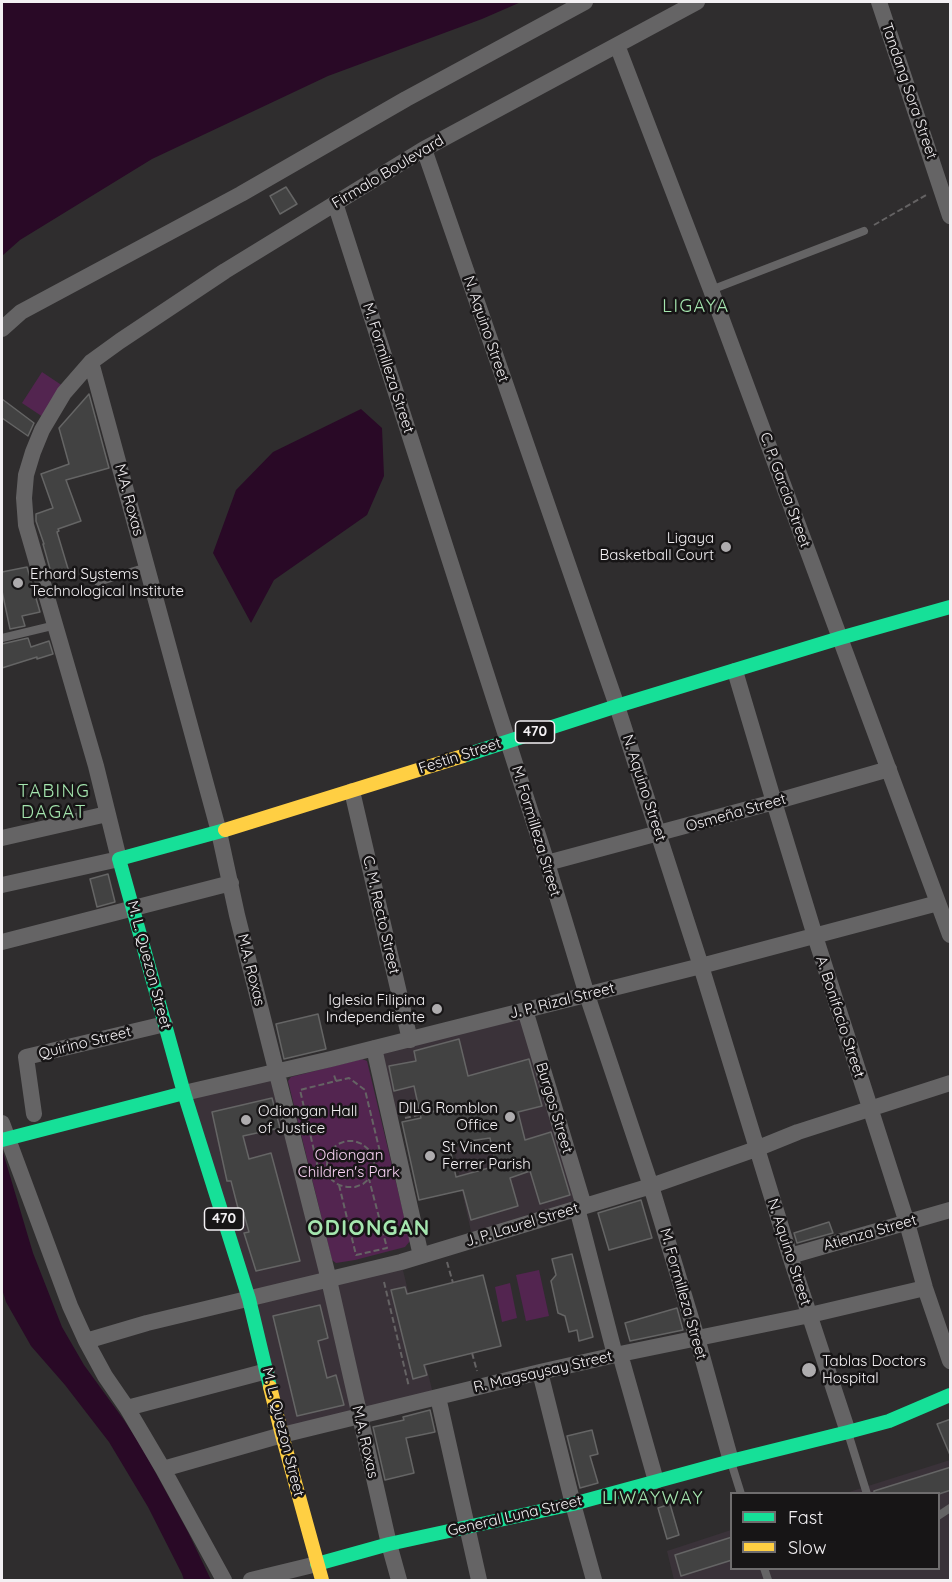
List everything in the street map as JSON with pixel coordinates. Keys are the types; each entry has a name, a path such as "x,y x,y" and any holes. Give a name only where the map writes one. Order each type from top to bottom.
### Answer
{"main road":[{"name":"Festin Street","path":"119,858 219,832 616,706 951,607"},
{"name":"M. L. Quezon Street","path":"119,858 184,1093 249,1299 282,1435 322,1581"},
{"path":"2,1140 184,1093"},
{"name":"General Luna Street","path":"317,1564 389,1544 573,1504 848,1432 889,1420 951,1395"}],"street":[{"path":"2,329 21,312 241,194 406,99 585,2"},
{"name":"Firmalo Boulevard","path":"91,362 225,271 424,149 697,2"},
{"name":"Tandang Sora Street","path":"879,2 949,208"},
{"name":"C. P. Garcia Street","path":"617,45 711,290 951,935"},
{"name":"N. Aquino Street","path":"424,149 659,834 756,1149 848,1432"},
{"name":"M. Formilleza Street","path":"335,203 508,740 587,994 651,1186 731,1461"},
{"name":"M.A. Roxas","path":"91,362 219,832 237,915 328,1281 399,1581"},
{"name":"M. L. Quezon Street","path":"91,362 64,393 42,430 26,475 24,498 26,525 96,766 119,858"},
{"name":"A. Bonifacio Street","path":"735,671 925,1288 951,1361"},
{"name":"Osmeña Street","path":"547,863 889,769"},
{"name":"C. M. Recto Street","path":"352,791 410,1040"},
{"path":"2,838 107,814"},
{"name":"Festin Street","path":"2,885 119,858"},
{"path":"2,942 231,883"},
{"name":"J. P. Rizal Street","path":"184,1093 410,1040 938,903"},
{"name":"Burgos Street","path":"525,1010 580,1207 618,1355 656,1481"},
{"name":"Quirino Street","path":"34,1114 26,1057 165,1024"},
{"path":"374,1048 421,1256"},
{"name":"J. P. Laurel Street","path":"86,1341 147,1323 328,1281 421,1256 651,1186 798,1132 951,1083"},
{"path":"2,1123 70,1306 86,1341 163,1469 224,1581"},
{"name":"Atienza Street","path":"790,1256 951,1210"},
{"name":"R. Magsaysay Street","path":"163,1469 282,1435 540,1372 810,1315 925,1288"},
{"path":"127,1408 267,1371"},
{"path":"540,1372 594,1581"},
{"path":"438,1397 479,1581"},
{"name":"General Luna Street","path":"251,1581 317,1564"}],"lane":[{"path":"711,290 864,231"},
{"path":"98,582 147,567"},
{"path":"2,638 56,625"},
{"path":"848,1432 866,1492"},
{"path":"731,1461 740,1492"}],"path":[{"path":"864,231 941,186"},
{"path":"331,1059 336,1081"},
{"path":"319,1171 300,1090 336,1081 349,1078 364,1090 381,1156"},
{"path":"390,1121 440,1110"},
{"path":"346,1141 362,1143 373,1156 373,1172 369,1179 355,1187 339,1185 332,1180 327,1164 332,1149 346,1141"},
{"path":"339,1185 356,1255 387,1248 369,1179"},
{"path":"444,1249 453,1283"},
{"path":"381,1267 413,1403"},
{"path":"472,1353 481,1387"}],"shaded area":[{"path":"2,2 521,2 482,19 328,76 152,159 20,240 2,256"},
{"path":"361,409 382,428 384,476 367,515 274,580 251,623 213,553 236,490 273,452"},
{"path":"525,1010 584,1206 473,1240 454,1148 492,1141 491,1128 440,1107 390,1118 374,1048"},
{"path":"277,1072 328,1280 401,1262 434,1398 282,1435 184,1093"},
{"path":"2,1149 33,1253 62,1327 84,1365 141,1446 188,1532 211,1580 184,1580 148,1507 109,1442 31,1346 6,1302 2,1289"},
{"path":"950,1460 950,1580 674,1580 667,1551 730,1530 730,1570 940,1570 940,1492 849,1492"}],"green space":[{"path":"42,372 63,386 43,417 22,403"},
{"name":"Odiongan Children's Park","path":"362,1059 367,1061 410,1241 405,1247 336,1263 332,1260 288,1081 291,1077"},
{"path":"539,1270 549,1316 526,1321 516,1275"},
{"path":"510,1283 517,1318 502,1322 495,1287"}],"building":[{"path":"286,187 297,204 280,214 270,196"},
{"path":"89,394 109,468 66,480 81,521 58,529 69,572 52,576 36,521 36,514 53,508 41,474 69,464 59,428"},
{"path":"2,399 34,423 28,436 2,418"},
{"path":"27,567 40,612 22,616 25,626 10,629 2,591 2,572"},
{"path":"28,638 31,647 49,641 53,654 2,668 2,644"},
{"path":"108,874 115,902 97,907 90,879"},
{"path":"318,1014 326,1049 284,1059 276,1024"},
{"path":"459,1039 468,1076 529,1059 542,1106 518,1112 525,1140 551,1132 570,1195 540,1204 530,1171 510,1178 518,1206 471,1220 463,1190 419,1200 402,1122 421,1118 414,1086 394,1091 389,1066 416,1061 414,1051","holes":["490,1138 496,1166 456,1177 449,1144"]},
{"path":"272,1098 280,1128 243,1136 249,1159 271,1153 300,1261 256,1271 244,1233 249,1232 243,1211 239,1212 231,1181 227,1181 212,1112"},
{"path":"641,1200 652,1238 609,1250 598,1213"},
{"path":"829,1222 833,1233 797,1243 794,1233"},
{"path":"572,1254 593,1337 579,1341 577,1330 569,1332 565,1316 558,1313 551,1281 556,1275 552,1259"},
{"path":"483,1275 501,1346 424,1365 427,1375 413,1379 391,1290 405,1287 407,1294"},
{"path":"320,1305 328,1338 318,1341 327,1378 336,1375 344,1405 297,1416 273,1316"},
{"path":"677,1308 683,1330 630,1341 625,1323"},
{"path":"430,1410 435,1432 406,1438 414,1473 385,1480 373,1427 404,1420 403,1417"},
{"path":"951,1419 951,1455 950,1455 937,1424"},
{"path":"592,1430 598,1454 590,1456 598,1483 580,1488 567,1436"},
{"path":"951,1467 951,1490 940,1494 874,1491"},
{"path":"670,1504 679,1535 667,1539 658,1508"},
{"path":"730,1538 730,1561 681,1576 675,1555"}],"traffic: fast":[{"path":"463,756 617,706 950,607"},
{"path":"225,830 119,859 184,1093 249,1299 270,1387"},
{"path":"2,1140 184,1093"},
{"path":"317,1564 389,1544 573,1504 848,1432 889,1421 950,1395"}],"traffic: slow":[{"path":"225,830 463,756"},
{"path":"270,1387 322,1580"}],"place":[{"name":"Ligaya Basketball Court","path":"726,547"},
{"name":"Erhard Systems Technological Institute","path":"18,583"},
{"name":"Iglesia Filipina Independiente","path":"437,1009"},
{"name":"DILG Romblon Office","path":"510,1117"},
{"name":"Odiongan Hall of Justice","path":"246,1120"},
{"name":"St Vincent Ferrer Parish","path":"430,1156"},
{"name":"Tablas Doctors Hospital","path":"809,1370"}],"district":[{"name":"LIGAYA","path":"696,307"},
{"name":"TABING DAGAT","path":"54,802"},
{"name":"ODIONGAN","path":"369,1229"},
{"name":"LIWAYWAY","path":"653,1499"}]}
